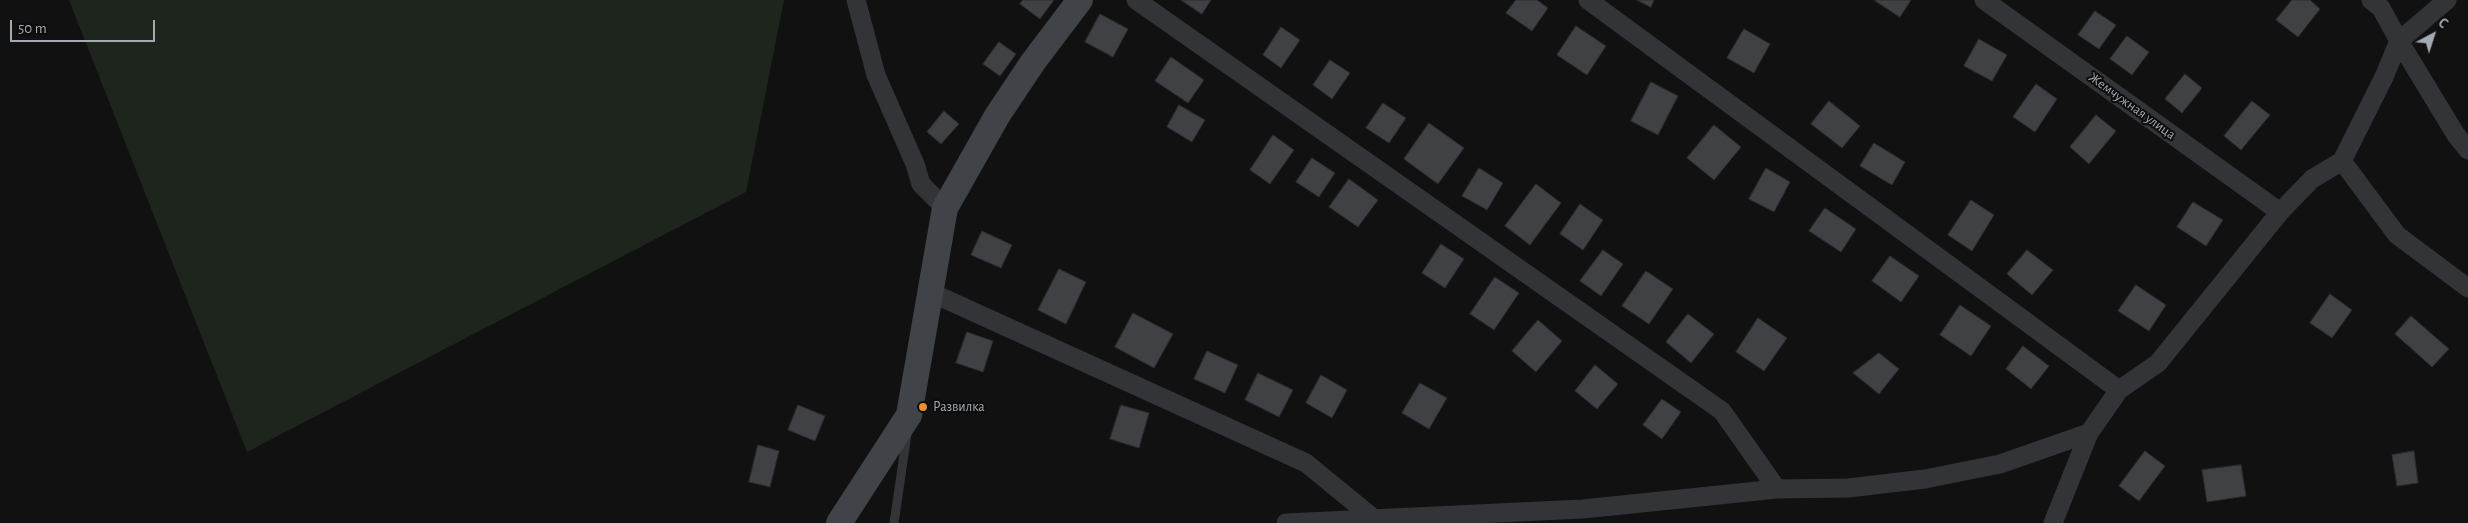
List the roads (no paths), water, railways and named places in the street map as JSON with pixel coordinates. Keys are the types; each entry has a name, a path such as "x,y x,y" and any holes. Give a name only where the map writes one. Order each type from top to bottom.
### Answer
{"street":[{"path":"856,0 876,75 915,164 921,184 945,208"},
{"path":"845,519 909,415 932,293 945,208 997,116 1033,62 1080,0"},
{"path":"1136,0 1722,411 1777,489"},
{"path":"1588,0 2119,390"},
{"name":"Жемчужная улица","path":"1984,0 2280,212"},
{"path":"2053,523 2089,433 2119,390 2158,364 2280,212 2312,179 2342,161 2384,77 2399,42 2447,0"},
{"path":"2380,3 2399,42 2468,150"},
{"path":"2342,161 2397,235 2468,288"},
{"path":"932,293 1306,463 1325,476 1372,517"},
{"path":"1286,523 1372,517 1582,509 1777,489 1848,488 1924,479 2000,464 2089,433"}],"lane":[{"path":"894,523 909,415"}],"place":[{"name":"Развилка","path":"923,407"}]}
